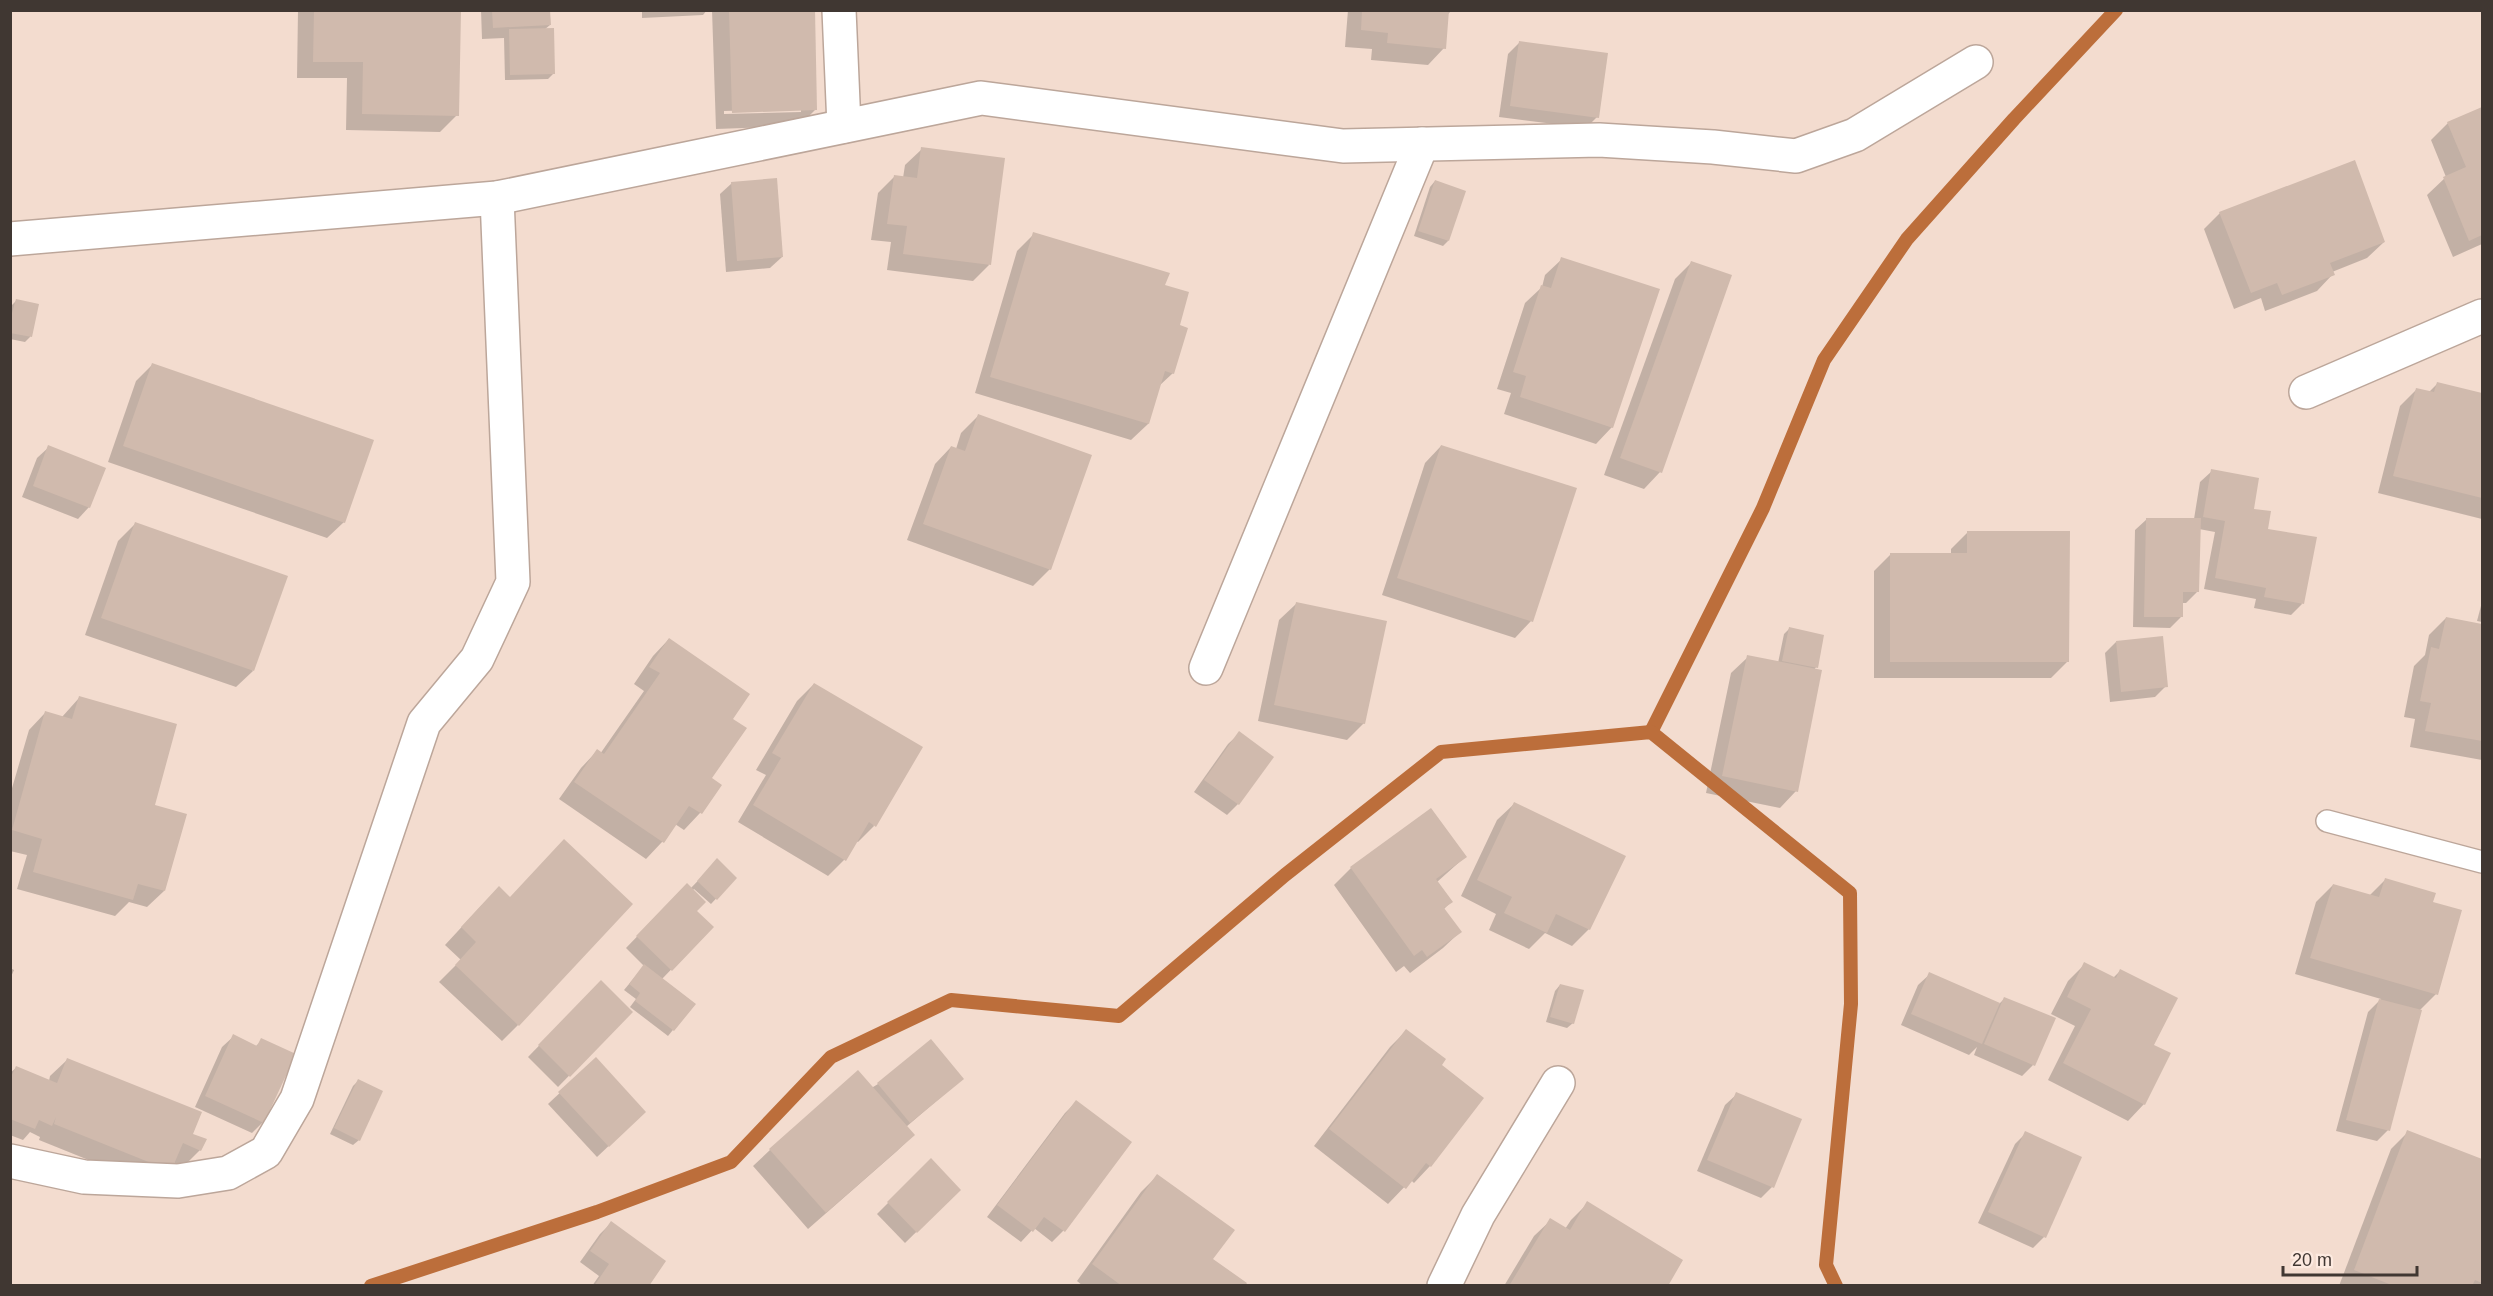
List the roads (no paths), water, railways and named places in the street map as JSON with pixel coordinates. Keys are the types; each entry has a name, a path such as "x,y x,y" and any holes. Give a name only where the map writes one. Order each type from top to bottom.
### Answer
{"street":[{"path":"838,10 844,126"},
{"path":"10,239 497,198 981,98 1343,146 1599,140 1713,147 1796,156 1855,135 1976,62"},
{"path":"1206,668 1422,144"},
{"path":"10,1161 84,1177 178,1181 228,1173 266,1152 297,1099 424,723 477,659 513,582 497,198"},
{"path":"2306,392 2482,316"},
{"path":"1444,1286 1478,1215 1558,1083"}],"lane":[{"path":"2327,820 2482,862"}],"waterway":[{"path":"1651,732 1763,508 1824,360 1907,239 2014,119 2116,10"},
{"path":"371,1286 597,1212 731,1162 831,1057 951,1000 1119,1016 1285,875 1441,752 1651,732 1850,893 1851,1004 1826,1265 1836,1286"}]}
